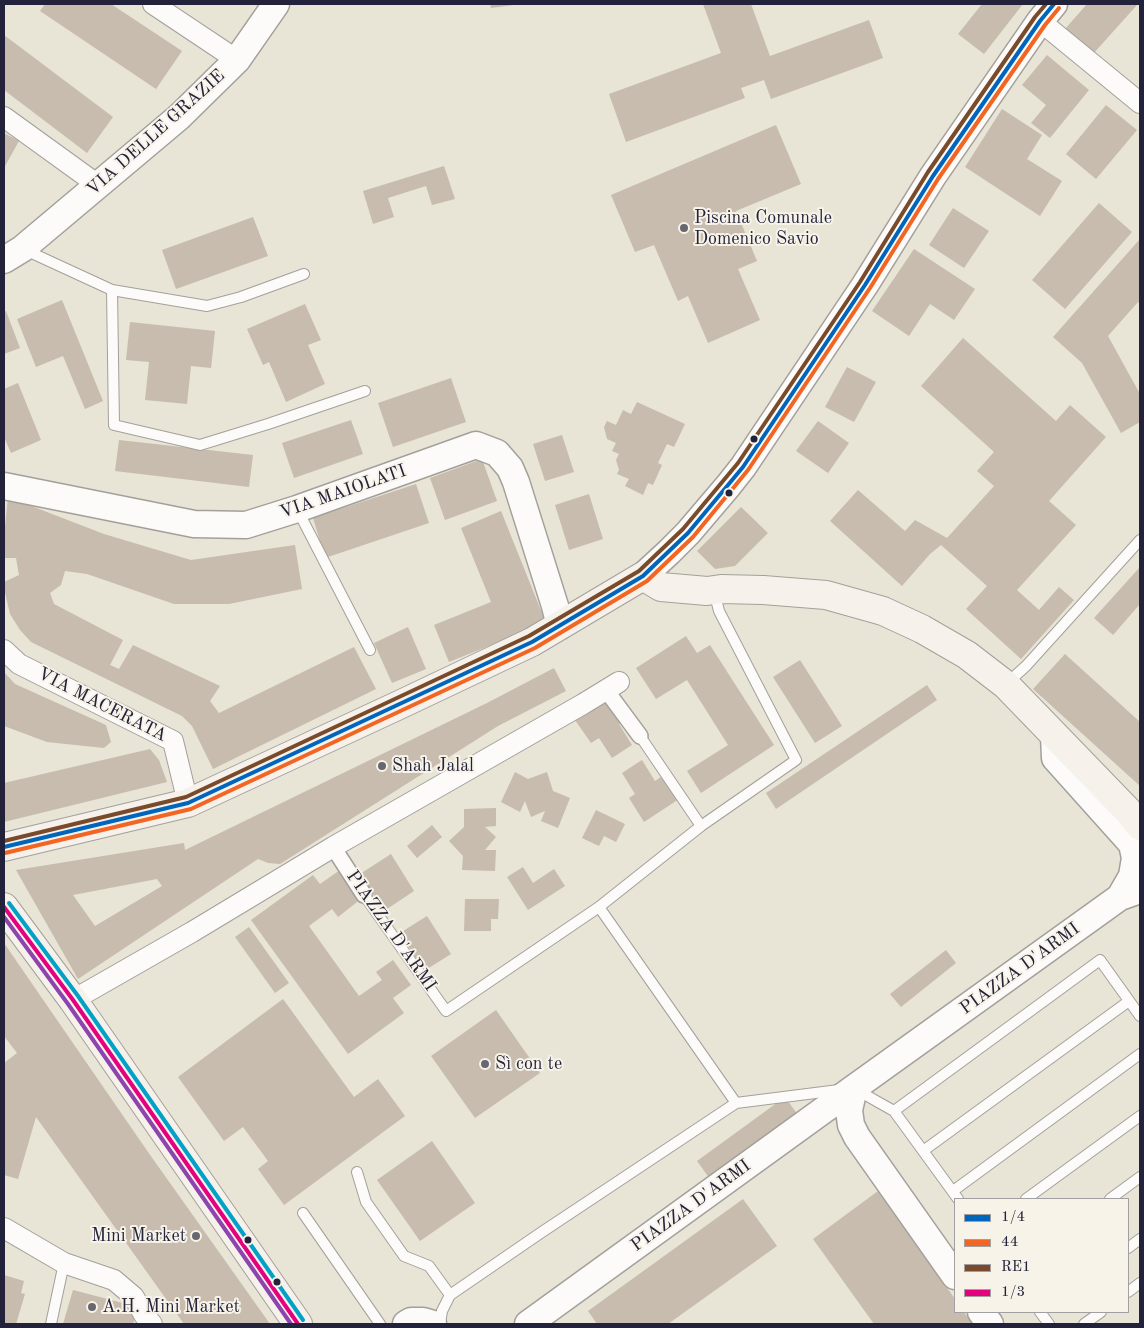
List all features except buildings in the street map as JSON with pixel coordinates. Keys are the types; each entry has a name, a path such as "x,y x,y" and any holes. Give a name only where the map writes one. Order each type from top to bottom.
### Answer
{"main road":[{"path":"4,848 188,803 532,642 643,576 661,587 706,591 763,590 826,595 883,611 922,629 967,655 1006,684 1054,735 1136,811"},
{"path":"4,906 73,1000 298,1324"}],"street":[{"path":"153,4 237,60"},
{"name":"VIA DELLE GRAZIE","path":"13,254 179,117 237,60 276,4"},
{"path":"643,576 688,533 743,467 865,285 933,176 1047,12 1064,40 1140,103"},
{"path":"4,117 98,184"},
{"name":"VIA MAIOLATI","path":"4,486 194,524 246,525 297,509 476,445 497,453 510,468 560,626"},
{"name":"VIA MACERATA","path":"4,650 19,664 173,741 188,803"},
{"path":"73,1000 612,686 640,736"},
{"path":"1054,735 1055,758 1132,844 1135,858 1130,894"},
{"name":"PIAZZA D'ARMI","path":"334,847 364,895"},
{"name":"PIAZZA D'ARMI","path":"528,1324 854,1088 1130,894"},
{"path":"854,1088 849,1110 851,1125 857,1137 954,1275"},
{"path":"4,1228 64,1262 114,1280 134,1297 144,1315 152,1324"},
{"path":"982,1313 990,1324"},
{"path":"406,1324 411,1321 424,1321 433,1324"}],"lane":[{"name":"VIA DELLE GRAZIE","path":"13,254 112,290 207,306 242,297 304,274"},
{"path":"112,290 114,426 200,445 365,391"},
{"path":"297,509 370,650"},
{"path":"1006,684 1026,666 1140,540"},
{"name":"PIAZZA D'ARMI","path":"364,895 446,1011 599,907 701,826 796,760 719,611 714,590"},
{"path":"640,736 701,826"},
{"path":"599,907 736,1103"},
{"path":"894,1111 1100,960 1140,1016"},
{"path":"923,1151 1129,1001"},
{"path":"854,1088 894,1111 956,1195 1140,1054"},
{"name":"PIAZZA D'ARMI","path":"450,1295 736,1103 854,1088"},
{"path":"1027,1198 1140,1116"},
{"path":"357,1172 366,1202 404,1256 429,1266 450,1295 442,1311 440,1324"},
{"path":"1111,1198 1140,1177"},
{"path":"303,1213 380,1324"},
{"path":"1129,1247 1140,1239"},
{"path":"51,1324 64,1262"},
{"path":"1129,1291 1140,1283"},
{"path":"1041,1313 1049,1324"},
{"path":"1084,1324 1100,1313"}],"transit line":[{"name":"RE1","path":"4,841 186,797 529,636 639,571 683,529 738,463 860,282 928,172 1035,17 1046,4"},
{"name":"1/4","path":"4,847 188,803 532,642 643,576 688,533 743,467 865,285 933,176 1040,21 1054,4"},
{"name":"44","path":"5,853 191,809 535,648 647,581 693,537 748,470 870,288 938,179 1045,25 1059,8"},
{"path":"9,903 78,996 303,1320"},
{"name":"1/3","path":"4,907 73,1000 298,1324"},
{"path":"4,917 68,1004 291,1324"}],"place":[{"name":"Piscina Comunale Domenico Savio","path":"684,228"},
{"name":"Shah Jalal","path":"382,766"},
{"name":"Sì con te","path":"485,1064"},
{"name":"Mini Market","path":"196,1236"},
{"name":"A.H. Mini Market","path":"92,1307"}]}
